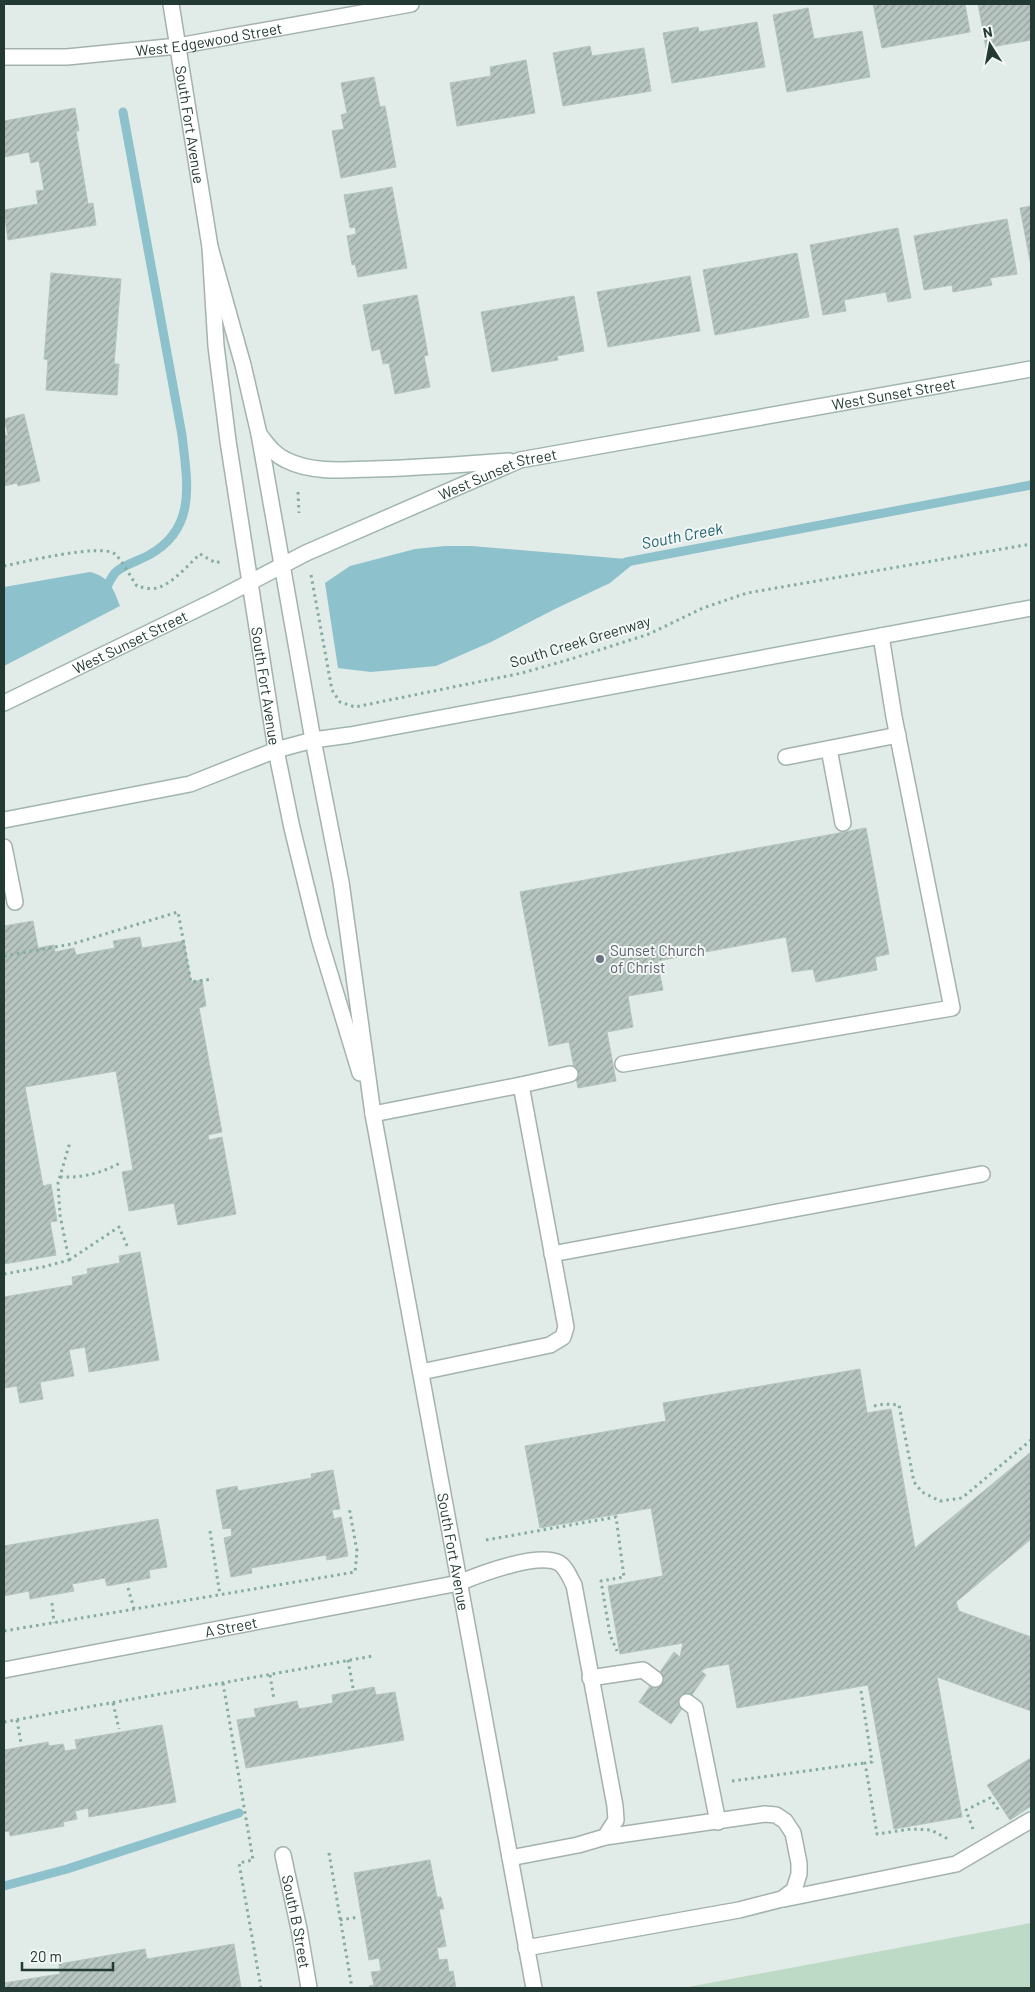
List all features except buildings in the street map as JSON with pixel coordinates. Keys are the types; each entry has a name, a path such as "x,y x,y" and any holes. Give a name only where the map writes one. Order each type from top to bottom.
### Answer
{"street":[{"name":"South Fort Avenue","path":"171,4 210,247 216,346 228,441 276,750 292,828 319,938 373,1114"},
{"name":"West Edgewood Street","path":"4,57 67,56 178,46 411,4"},
{"name":"South Fort Avenue","path":"210,247 243,365 259,434 312,740 341,882 373,1114 534,1988"},
{"name":"West Sunset Street","path":"4,703 250,583 306,553 520,460 1031,369"},
{"path":"259,434 270,450 286,460 307,467 331,470 404,468 520,460"},
{"path":"4,820 190,784 276,750 312,740 350,735 1031,608"},
{"path":"624,1064 952,1008 898,735 881,636"},
{"path":"786,757 898,735"},
{"path":"829,749 843,824"},
{"path":"4,847 15,902"},
{"path":"373,1114 570,1074"},
{"path":"421,1372 550,1345 563,1337 566,1327 521,1085"},
{"path":"552,1254 982,1174"},
{"name":"A Street","path":"4,1670 459,1583 491,1569 544,1560 559,1563 574,1585 615,1806 616,1820 605,1837"},
{"path":"590,1678 643,1670 655,1679"},
{"path":"687,1702 695,1708 718,1822"},
{"path":"510,1858 578,1845 605,1837 766,1814 776,1815 785,1821 793,1833 800,1874 794,1890 782,1899"},
{"path":"526,1948 739,1910 782,1899 956,1864 1031,1820"},
{"name":"South B Street","path":"283,1855 299,1929 309,1988"}],"path":[{"path":"276,532 300,522 298,492"},
{"name":"South Creek Greenway","path":"306,553 314,587 332,690 340,702 355,707 522,673 571,659 649,634 703,608 747,593 1031,544"},
{"path":"4,566 85,551 103,550 114,554 137,586 149,589 160,588 200,554 216,563 245,548"},
{"path":"4,956 72,944 178,912 191,982 213,979"},
{"path":"69,1260 60,1215 58,1183 70,1142"},
{"path":"60,1177 79,1178 109,1170 122,1162"},
{"path":"4,1274 69,1260 119,1227 128,1248"},
{"path":"874,1406 899,1404 914,1482 922,1492 940,1501 962,1498 1031,1440"},
{"path":"4,1632 355,1572 358,1551 349,1507"},
{"path":"210,1531 220,1594"},
{"path":"128,1588 134,1609"},
{"path":"52,1603 54,1623"},
{"path":"4,1722 372,1656"},
{"path":"348,1660 353,1688"},
{"path":"270,1674 274,1700"},
{"path":"223,1683 253,1860 239,1863 261,1988"},
{"path":"726,1783 872,1762 861,1691"},
{"path":"113,1703 119,1729"},
{"path":"17,1720 21,1743"},
{"path":"865,1763 877,1834 911,1829 932,1830 953,1841"},
{"path":"329,1853 352,1988"},
{"path":"340,1920 360,1917"}],"green space":[{"path":"1031,1923 1031,1988 683,1988"}],"water":[{"path":"471,546 638,560 610,583 491,642 436,666 371,672 338,668 325,583 350,566 415,549"},
{"path":"90,572 102,577 110,584 120,606 4,666 4,587"}],"waterway":[{"path":"104,593 118,570 149,555 165,544 176,531 186,502 187,486 182,435 123,112"},
{"name":"South Creek","path":"626,562 1031,485"},
{"path":"4,1886 67,1869 239,1813"}],"place":[{"name":"Sunset Church of Christ","path":"600,959"}]}
